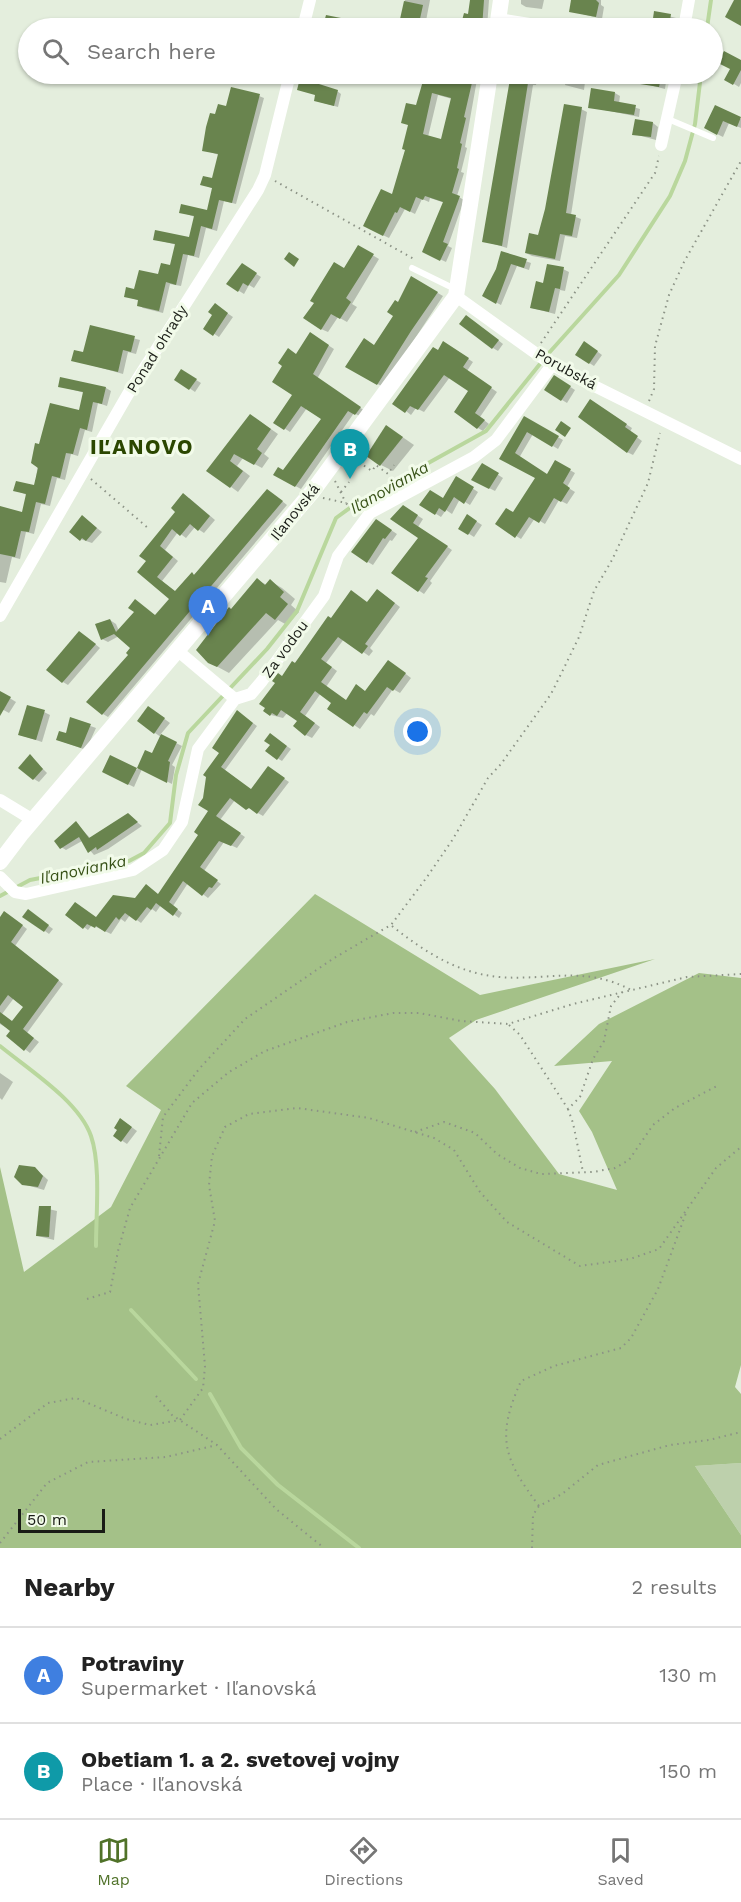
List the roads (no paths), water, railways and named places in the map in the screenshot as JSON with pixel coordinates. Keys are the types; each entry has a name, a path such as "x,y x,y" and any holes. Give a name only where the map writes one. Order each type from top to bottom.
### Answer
{"street":[{"path":"306,18 310,0"},
{"path":"498,18 501,0"},
{"path":"686,18 689,0"},
{"name":"Ponad ohrady","path":"0,616 128,394 258,190 265,175 288,84"},
{"name":"Iľanovská","path":"0,862 342,454 457,293 488,84"},
{"path":"661,145 675,84"},
{"name":"Porubská","path":"457,293 543,359 664,418 741,459"},
{"name":"Za vodou","path":"7,884 26,894 124,873 142,865 163,849 182,822 198,749 230,694 251,693 262,681 324,596 338,556 370,513 474,457 496,440 543,359"},
{"path":"178,651 230,694"},
{"path":"0,800 33,820"}],"lane":[{"path":"668,119 713,138"},
{"path":"412,268 457,293"}],"waterway":[{"name":"Iľanovianka","path":"708,18 711,0"},
{"name":"Iľanovianka","path":"0,896 30,880 129,861 144,853 170,823 176,775 188,733 267,649 297,611 336,518 358,502 486,431 548,354 619,275 670,196 685,161 695,124 700,84"},
{"path":"0,1046 52,1086 76,1110 85,1123 91,1136 96,1161 96,1246"},
{"path":"131,1310 196,1379"},
{"path":"210,1394 241,1448 278,1485 359,1548"}],"place":[{"name":"Obetiam 1. a 2. svetovej vojny","path":"350,479"},
{"name":"Potraviny","path":"208,636"}],"district":[{"name":"IĽANOVO","path":"142,447"}]}
